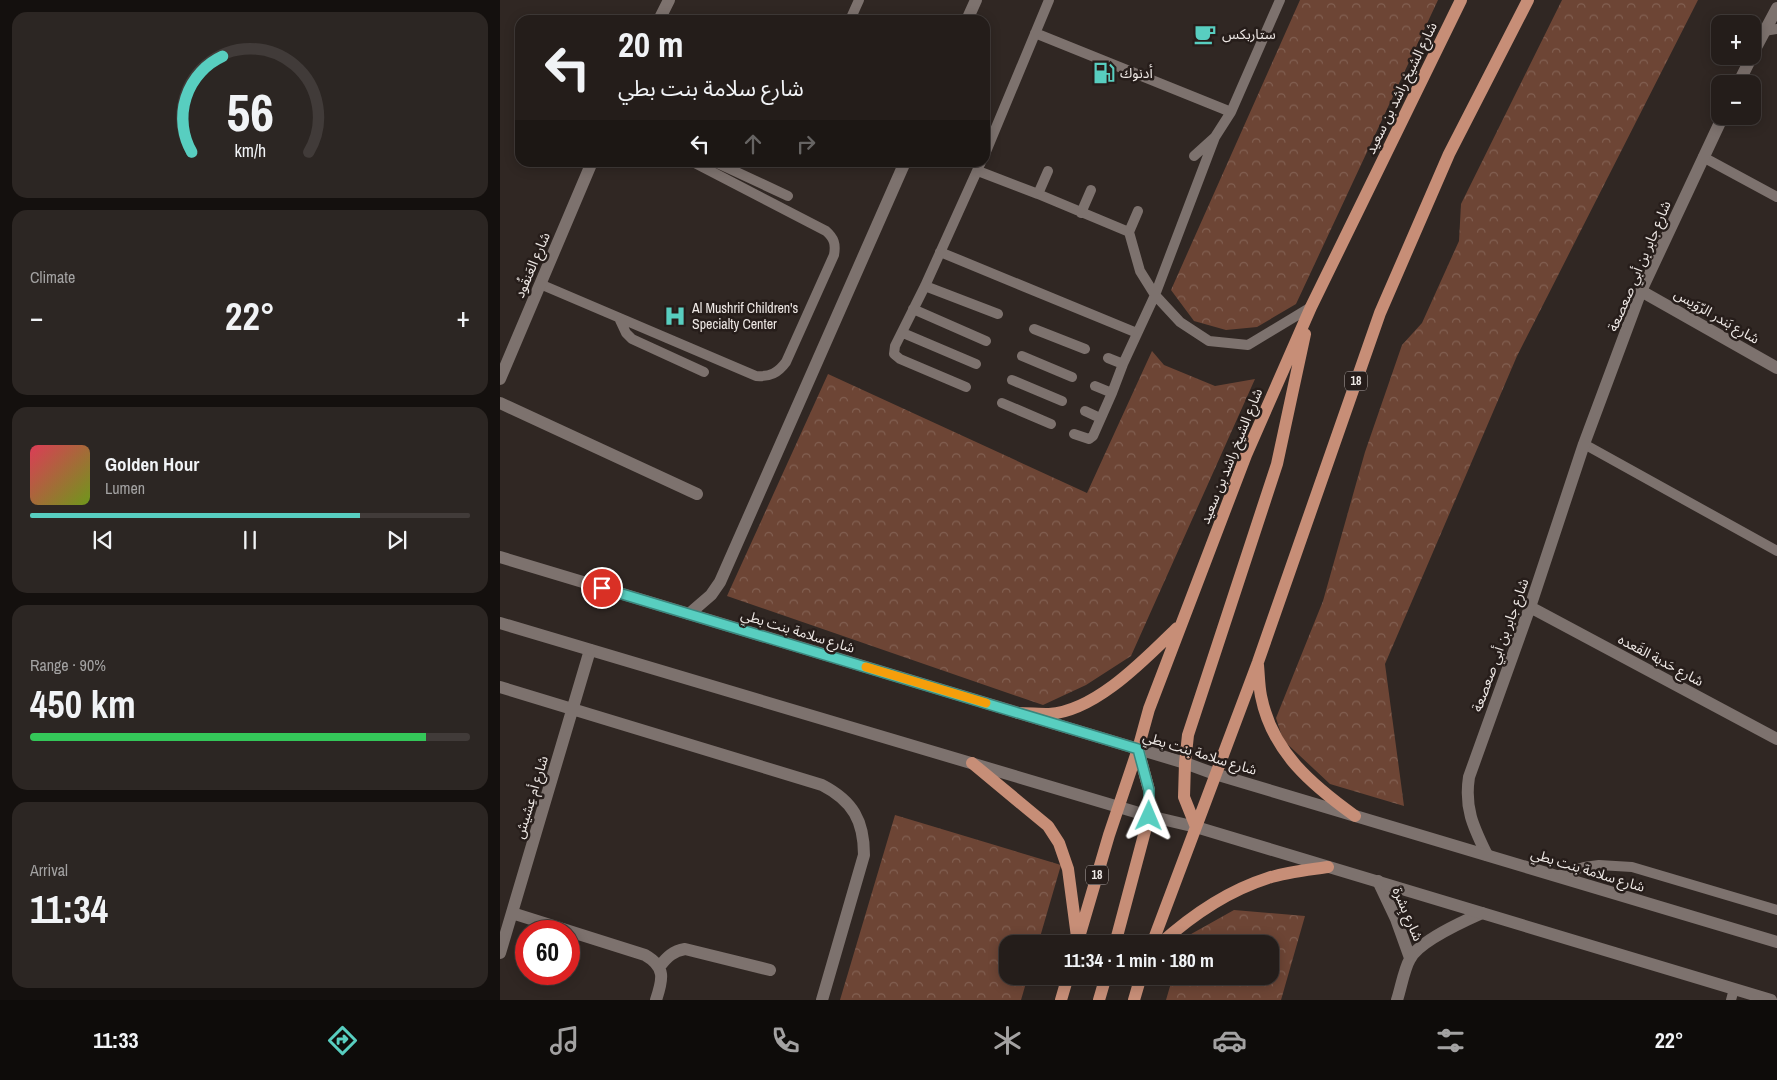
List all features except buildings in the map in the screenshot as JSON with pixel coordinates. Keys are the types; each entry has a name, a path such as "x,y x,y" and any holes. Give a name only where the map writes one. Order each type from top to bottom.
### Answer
{"main road":[{"name":"شارع الشيخ راشد بن سعيد","path":"1080,935 1149,709 1246,455 1311,307 1461,0"},
{"name":"18","path":"1155,935 1258,662 1380,313 1450,154 1528,0"},
{"path":"1196,827 1184,797 1188,735 1278,464 1311,307"},
{"path":"1018,713 1050,714 1080,706 1138,666 1181,624"},
{"path":"1258,662 1262,698 1271,728 1285,752 1305,777 1328,797 1355,816"},
{"path":"1117,935 1149,816 1149,790 1138,749"},
{"path":"972,763 1048,826 1059,844 1068,869 1077,935"},
{"path":"1170,935 1180,926 1235,892 1275,876 1328,867"},
{"path":"1061,1000 1065,985"},
{"path":"1100,1000 1104,985"},
{"path":"1134,1000 1138,985"}],"street":[{"path":"662,15 669,0"},
{"path":"969,15 976,0"},
{"path":"1761,37 1777,8"},
{"name":"شارع جابر بن أبي صعصعة","path":"1487,855 1470,817 1466,791 1468,778 1530,607 1584,444 1641,291 1719,125"},
{"name":"شارع العَنقُود","path":"500,378 590,167"},
{"path":"689,614 711,595 720,582 902,167"},
{"name":"شارع بَندر الرّوَيس","path":"1641,291 1777,368"},
{"path":"500,403 697,494"},
{"name":"شارع سلامة بنت بطي","path":"500,557 1777,942"},
{"name":"شارع حَدبة القَعده","path":"1530,607 1777,739"},
{"path":"500,623 1482,913 1733,994 1771,1000"},
{"name":"شارع أم عِشيش","path":"500,953 590,650"},
{"path":"500,687 822,785 846,801 855,813 861,826 864,854 822,1000"},
{"name":"شارع بِشرة","path":"1378,882 1396,919 1410,958"},
{"path":"512,913 645,955 660,966"},
{"name":"شارع بِشرة","path":"1397,1000 1410,958 1426,943 1444,931 1482,913"},
{"path":"656,1000 660,988 660,966 676,950 685,949 770,970"}],"lane":[{"path":"852,15 859,0"},
{"path":"990,142 1049,0"},
{"path":"1074,434 1089,440 1093,436 1123,364 1155,295 1215,137 1231,112 1280,0"},
{"path":"1764,31 1777,29"},
{"path":"1035,33 1231,112"},
{"path":"1194,156 1215,137"},
{"path":"1703,157 1777,197"},
{"path":"540,284 756,376 765,377 781,370 834,255 835,241 826,231 703,167"},
{"path":"726,167 788,196"},
{"path":"966,387 900,359 894,354 895,346 980,167 1038,194 1129,232"},
{"path":"1038,194 1048,171"},
{"path":"1081,212 1091,190"},
{"path":"1138,211 1129,232 1140,271 1155,295 1180,322 1210,341 1248,345 1311,307"},
{"path":"940,252 1137,333"},
{"path":"925,286 998,314"},
{"path":"913,309 986,341"},
{"path":"619,318 626,333 632,339 704,372"},
{"path":"1034,329 1085,349"},
{"path":"902,333 976,364"},
{"path":"1022,356 1072,377"},
{"path":"1108,358 1123,364"},
{"path":"1012,380 1062,401"},
{"path":"1096,386 1112,393"},
{"path":"1002,403 1051,424"},
{"path":"1084,411 1100,418"},
{"path":"1584,444 1777,551"},
{"path":"1556,876 1584,867 1616,865 1632,867 1777,910"}],"green space":[{"path":"1300,0 1438,0 1296,304 1257,327 1226,330 1194,321 1171,290"},
{"path":"1562,0 1698,0 1517,356 1385,664 1404,806 1330,784 1283,740 1276,718 1323,601 1365,452 1402,345 1422,323 1459,241 1461,204"},
{"path":"1152,351 1164,365 1215,386 1255,379 1131,656 1086,685 1043,705 727,596 828,374 1087,493"},
{"path":"895,815 1061,865 1041,935 999,935 999,985 1025,985 1021,1000 840,1000"},
{"path":"1234,910 1305,916 1281,1000 1166,1000 1170,985 1279,985 1279,935 1189,935"}],"slow traffic":[{"path":"866,667 986,703"}],"place":[{"name":"ستاربكس","path":"1205,34"},
{"name":"أدنوك","path":"1104,73"},
{"name":"Al Mushrif Children's Specialty Center","path":"675,316"}],"route":[{"path":"602,588 1138,749 1149,790 1149,816"}]}
